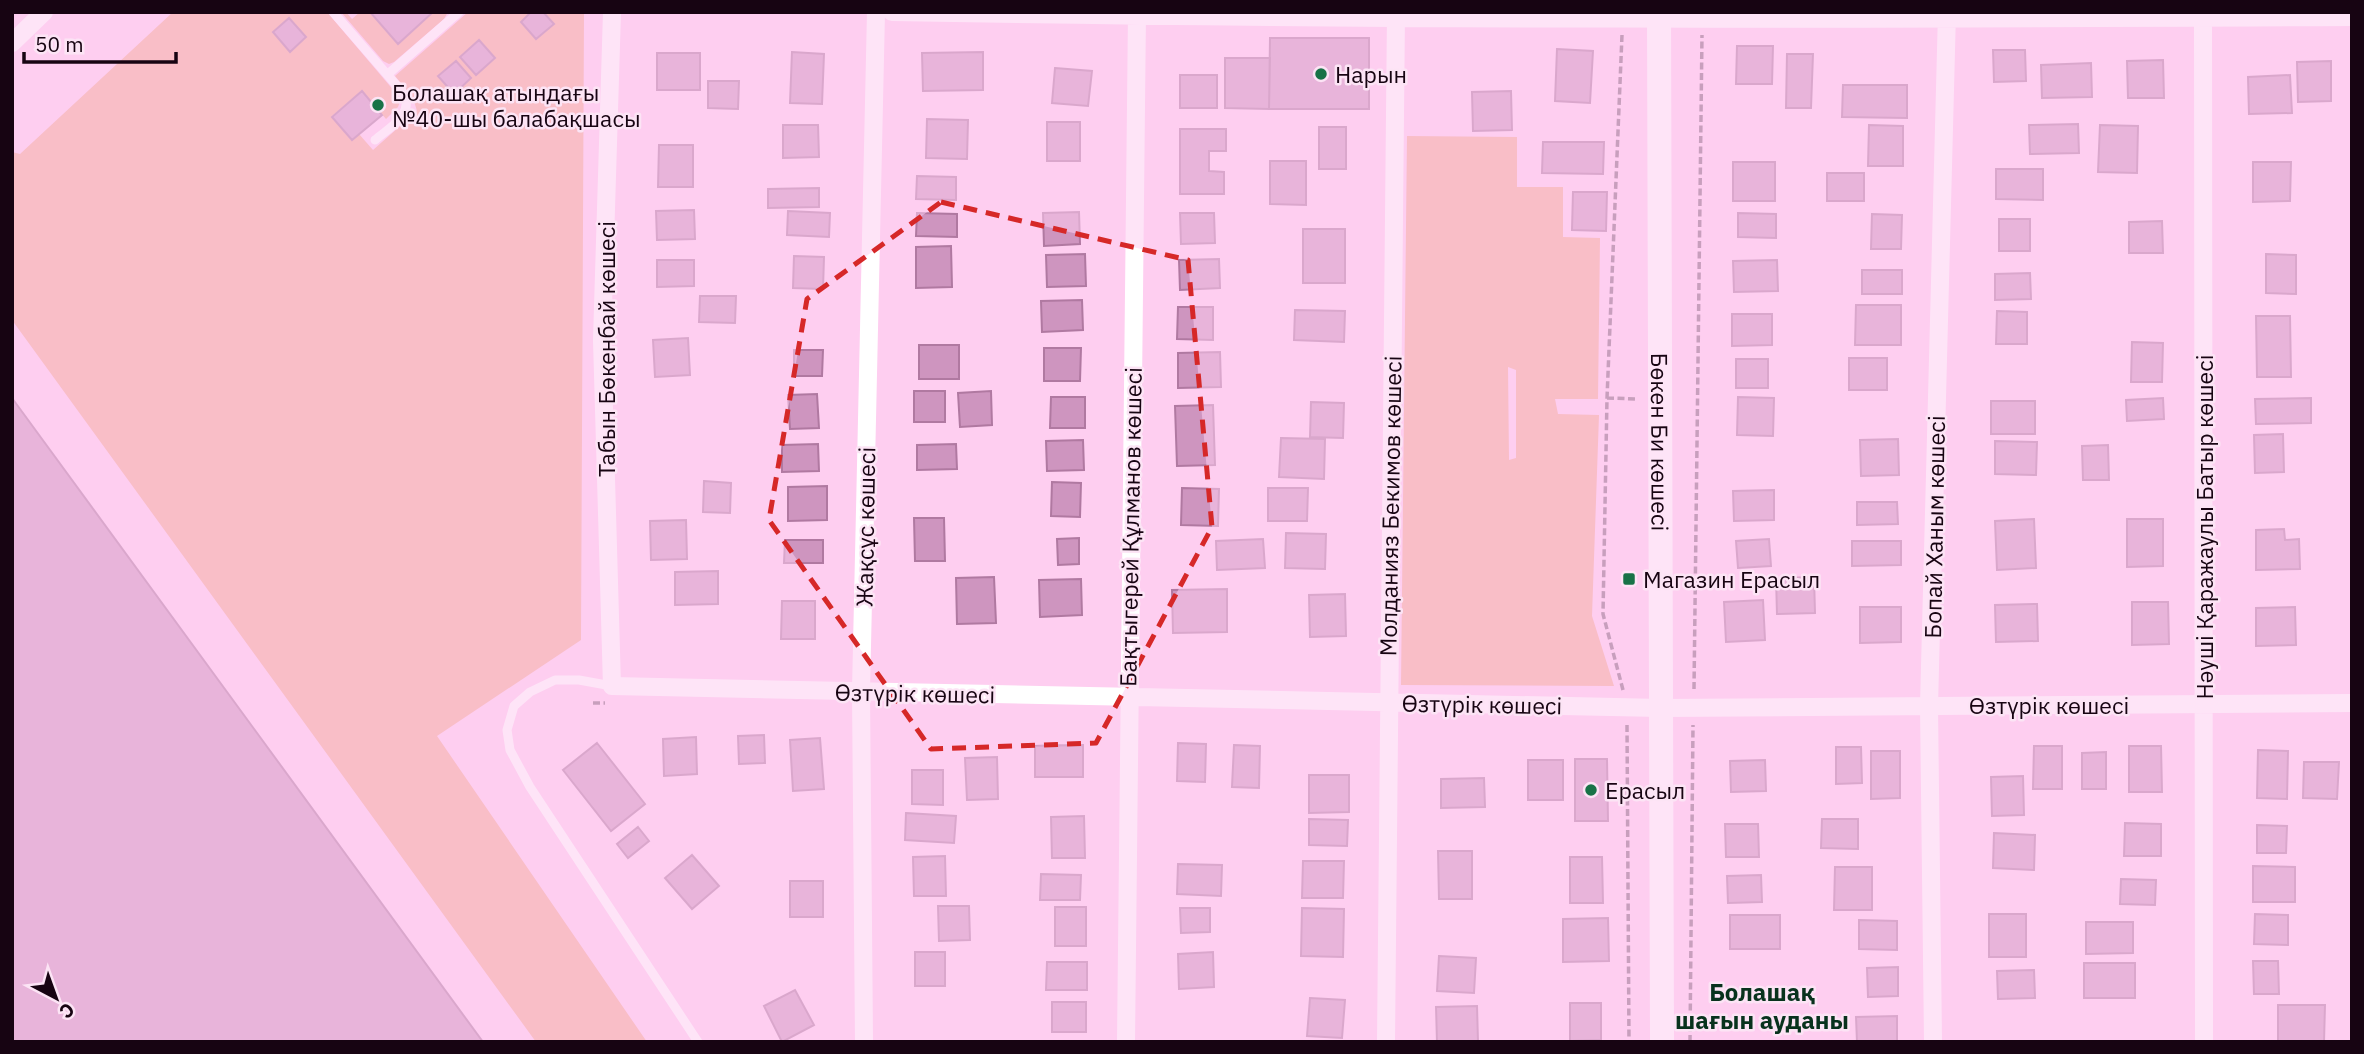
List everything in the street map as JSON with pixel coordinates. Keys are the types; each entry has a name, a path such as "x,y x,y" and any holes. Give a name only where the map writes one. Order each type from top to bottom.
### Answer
{"street":[{"path":"12,43 44,12"},
{"name":"Табын Бөкенбай көшесі","path":"611,12 602,340 612,686"},
{"name":"Жақсұс көшесі","path":"864,1042 861,691 876,12"},
{"path":"892,12 1622,18 1660,15 2202,15 2352,18"},
{"name":"Бақтыгерей Құлманов көшесі","path":"1126,1042 1137,14"},
{"name":"Молданияз Бекимов көшесі","path":"1386,1042 1396,15"},
{"name":"Бөкен Би көшесі","path":"1660,15 1662,1042"},
{"name":"Бопай Ханым көшесі","path":"1933,1042 1929,706 1947,15"},
{"name":"Нәуші Қаражаулы Батыр көшесі","path":"2202,15 2204,1042"},
{"name":"Өзтүрік көшесі","path":"612,686 1627,708 2352,703"}],"lane":[{"path":"333,12 404,94 408,108 375,140"},
{"path":"388,74 459,12"},
{"path":"612,686 579,680 555,680 530,692 514,706 508,730 510,750 530,788 698,1042"}],"path":[{"path":"1690,1042 1702,17"},
{"path":"1622,18 1607,398 1604,614 1627,708 1629,1042"},
{"path":"1607,398 1660,400"}],"highlighted area":[{"path":"941,202 1188,260 1212,527 1096,743 931,749 769,520 807,299"}],"shaded area":[{"path":"173,12 327,12 401,99 398,107 386,119 362,91 332,116 351,140 359,134 373,150 417,111 413,98 395,76 468,12 584,12 581,640 437,736 647,1042 536,1042 12,320 12,152 20,154"},
{"path":"341,12 346,12 352,19 360,12 370,12 398,44 433,12 448,12 444,19 389,64 383,61"},
{"path":"1407,136 1517,137 1517,187 1563,187 1563,237 1600,238 1598,399 1555,399 1558,414 1599,415 1592,616 1614,686 1401,685","holes":["1508,367 1516,370 1516,458 1509,460"]}],"building":[{"path":"370,12 433,12 398,44"},
{"path":"531,12 543,12 554,24 536,39 521,22"},
{"path":"289,18 306,37 290,52 273,32"},
{"path":"1270,38 1369,38 1369,109 1269,109"},
{"path":"479,40 495,58 476,75 460,57"},
{"path":"1737,46 1773,46 1772,84 1736,84"},
{"path":"1557,49 1593,51 1590,103 1555,101"},
{"path":"1993,50 2025,50 2026,81 1994,82"},
{"path":"792,52 824,54 822,104 790,103"},
{"path":"983,52 983,90 923,91 922,53"},
{"path":"657,53 700,53 700,90 657,90"},
{"path":"1787,54 1813,54 1811,108 1786,108"},
{"path":"1225,58 1270,58 1269,109 1225,108"},
{"path":"2163,60 2164,98 2128,98 2127,61"},
{"path":"456,61 471,78 454,94 438,76"},
{"path":"2331,61 2331,101 2298,102 2297,62"},
{"path":"2091,63 2092,97 2042,98 2041,65"},
{"path":"1055,68 1092,71 1088,106 1052,103"},
{"path":"1180,75 1217,75 1217,108 1180,108"},
{"path":"2290,75 2292,113 2249,114 2248,77"},
{"path":"708,81 739,81 738,109 708,108"},
{"path":"1843,85 1907,85 1907,118 1842,117"},
{"path":"362,91 382,115 352,140 332,117"},
{"path":"1511,91 1512,130 1473,131 1472,92"},
{"path":"927,119 968,120 967,159 926,158"},
{"path":"1047,122 1080,122 1080,161 1047,161"},
{"path":"2078,124 2079,153 2030,154 2029,125"},
{"path":"783,125 818,125 819,157 783,158"},
{"path":"1869,125 1903,126 1903,166 1868,166"},
{"path":"2100,125 2138,126 2137,173 2098,172"},
{"path":"1319,127 1346,127 1346,169 1319,169"},
{"path":"1180,129 1226,129 1226,151 1209,151 1209,171 1224,172 1224,194 1180,194"},
{"path":"1543,142 1604,142 1603,174 1542,173"},
{"path":"659,145 693,145 693,187 658,187"},
{"path":"1270,161 1306,161 1306,205 1270,204"},
{"path":"1733,162 1775,162 1775,201 1733,201"},
{"path":"2253,162 2291,162 2290,201 2253,202"},
{"path":"1996,169 2043,169 2043,200 1996,199"},
{"path":"1827,173 1864,173 1864,201 1827,201"},
{"path":"917,176 956,177 956,200 916,199"},
{"path":"819,188 819,207 768,208 768,189"},
{"path":"1573,192 1607,192 1606,231 1572,230"},
{"path":"694,210 695,239 657,240 656,211"},
{"path":"788,211 830,213 829,237 787,235"},
{"path":"1079,212 1080,244 1044,246 1043,213"},
{"path":"917,213 957,214 957,237 916,236"},
{"path":"1180,213 1214,213 1215,243 1181,244"},
{"path":"1738,213 1776,214 1776,238 1738,237"},
{"path":"1872,214 1902,215 1901,249 1871,249"},
{"path":"1999,219 2030,219 2030,251 1999,251"},
{"path":"2162,221 2163,253 2129,253 2129,222"},
{"path":"1303,229 1345,229 1345,283 1303,283"},
{"path":"951,246 952,287 916,288 916,247"},
{"path":"1085,254 1086,286 1047,287 1046,255"},
{"path":"2266,254 2296,255 2296,294 2266,293"},
{"path":"794,256 824,257 823,289 793,288"},
{"path":"1219,259 1220,288 1180,290 1179,260"},
{"path":"657,260 694,260 694,286 657,287"},
{"path":"1777,260 1778,291 1734,292 1733,261"},
{"path":"1862,270 1902,270 1902,294 1862,294"},
{"path":"2030,273 2031,299 1995,300 1995,274"},
{"path":"700,296 736,296 735,323 699,322"},
{"path":"1082,300 1083,330 1042,332 1041,301"},
{"path":"1856,305 1901,305 1901,345 1855,345"},
{"path":"1178,307 1213,307 1213,340 1177,339"},
{"path":"1295,310 1345,311 1344,342 1294,340"},
{"path":"1997,311 2027,312 2027,344 1996,344"},
{"path":"1732,314 1772,314 1772,345 1732,346"},
{"path":"2256,316 2290,316 2291,377 2257,377"},
{"path":"688,338 690,375 655,377 653,340"},
{"path":"2132,342 2163,343 2162,382 2131,382"},
{"path":"919,345 959,345 959,379 919,379"},
{"path":"1044,348 1081,348 1080,381 1044,381"},
{"path":"794,350 823,350 822,376 794,376"},
{"path":"1220,352 1221,387 1178,388 1178,353"},
{"path":"1849,358 1887,358 1887,390 1849,390"},
{"path":"1736,359 1768,359 1768,388 1736,388"},
{"path":"914,391 945,391 945,422 914,422"},
{"path":"991,391 992,425 960,427 958,393"},
{"path":"817,394 819,428 790,429 788,395"},
{"path":"1051,397 1085,397 1085,428 1050,428"},
{"path":"1738,397 1774,398 1773,436 1737,435"},
{"path":"12,398 483,1042 12,1042"},
{"path":"2163,398 2164,419 2127,421 2126,400"},
{"path":"2311,398 2311,423 2256,424 2255,399"},
{"path":"1991,401 2035,401 2035,434 1991,434"},
{"path":"1311,402 1344,403 1343,438 1310,437"},
{"path":"1213,405 1215,465 1177,466 1175,406"},
{"path":"2283,434 2284,472 2255,473 2254,435"},
{"path":"1281,438 1325,439 1324,479 1279,477"},
{"path":"1898,439 1899,475 1861,476 1860,440"},
{"path":"1083,440 1084,470 1047,471 1046,441"},
{"path":"1995,441 2037,442 2036,475 1995,474"},
{"path":"818,444 819,471 782,472 782,445"},
{"path":"956,444 957,469 917,470 917,445"},
{"path":"2108,445 2109,480 2083,480 2082,446"},
{"path":"704,481 731,483 730,513 703,512"},
{"path":"1052,482 1081,483 1080,517 1051,516"},
{"path":"827,486 827,520 788,521 788,487"},
{"path":"1182,488 1219,489 1218,526 1181,525"},
{"path":"1268,488 1308,488 1307,521 1268,521"},
{"path":"1774,490 1774,520 1734,521 1733,491"},
{"path":"1857,502 1897,502 1898,524 1857,525"},
{"path":"914,518 944,518 945,561 915,561"},
{"path":"2034,519 2036,568 1997,570 1995,521"},
{"path":"2127,519 2163,519 2163,566 2127,567"},
{"path":"686,520 687,559 651,560 650,521"},
{"path":"2284,529 2285,540 2299,539 2300,569 2256,570 2256,530"},
{"path":"1286,533 1326,534 1325,569 1285,568"},
{"path":"1079,538 1079,564 1058,565 1057,539"},
{"path":"1263,539 1265,568 1217,570 1216,541"},
{"path":"1769,539 1771,566 1738,568 1736,541"},
{"path":"785,540 823,540 823,563 784,563"},
{"path":"1852,541 1901,541 1901,565 1852,566"},
{"path":"718,571 718,604 675,605 675,572"},
{"path":"994,577 996,623 957,624 956,578"},
{"path":"1814,577 1815,613 1777,614 1776,578"},
{"path":"1081,579 1082,615 1040,617 1039,580"},
{"path":"1227,589 1227,632 1173,633 1172,590"},
{"path":"1345,594 1346,636 1310,637 1309,595"},
{"path":"1763,600 1765,640 1726,642 1724,602"},
{"path":"782,601 815,601 815,639 781,639"},
{"path":"2132,602 2168,602 2169,644 2132,645"},
{"path":"2037,604 2038,641 1996,642 1995,605"},
{"path":"1860,607 1901,607 1901,642 1860,643"},
{"path":"2295,607 2296,645 2256,646 2256,608"},
{"path":"764,735 765,763 739,764 738,736"},
{"path":"696,737 697,774 664,776 663,739"},
{"path":"820,738 824,789 793,791 790,740"},
{"path":"597,743 645,804 611,831 563,770"},
{"path":"1178,743 1206,744 1205,782 1177,781"},
{"path":"1083,745 1083,777 1035,777 1035,746"},
{"path":"1234,745 1260,746 1259,788 1232,787"},
{"path":"2034,746 2062,746 2062,789 2033,789"},
{"path":"2129,746 2161,746 2162,792 2129,792"},
{"path":"1836,747 1861,747 1862,783 1836,784"},
{"path":"2258,750 2288,751 2287,799 2257,798"},
{"path":"1871,751 1900,751 1900,798 1871,799"},
{"path":"2106,752 2106,789 2082,789 2082,753"},
{"path":"997,757 998,799 967,800 965,758"},
{"name":"Ерасыл","path":"1575,759 1607,759 1608,821 1575,821"},
{"path":"1528,760 1563,760 1563,800 1528,800"},
{"path":"1765,760 1766,791 1731,792 1730,761"},
{"path":"2304,762 2339,762 2337,799 2303,798"},
{"path":"912,770 943,770 943,805 912,804"},
{"path":"1309,775 1349,775 1349,812 1309,813"},
{"path":"2023,776 2024,815 1992,816 1991,777"},
{"path":"1484,778 1485,807 1441,808 1441,779"},
{"path":"906,813 956,816 954,843 905,840"},
{"path":"1084,816 1085,858 1052,858 1051,817"},
{"path":"1309,819 1348,820 1347,846 1309,845"},
{"path":"1822,819 1858,819 1858,849 1821,848"},
{"path":"2125,823 2161,824 2161,856 2124,856"},
{"path":"1725,824 1758,824 1759,857 1726,857"},
{"path":"2257,825 2287,826 2286,853 2257,853"},
{"path":"638,827 649,841 628,858 617,844"},
{"path":"1994,833 2035,835 2034,870 1993,868"},
{"path":"1438,851 1472,851 1472,899 1439,899"},
{"path":"692,855 719,886 692,909 665,878"},
{"path":"945,856 946,896 914,896 913,857"},
{"path":"1570,857 1602,857 1603,903 1570,903"},
{"path":"1303,861 1344,861 1343,898 1302,898"},
{"path":"1178,864 1222,865 1221,896 1177,894"},
{"path":"2253,866 2295,867 2295,902 2253,902"},
{"path":"1835,867 1872,867 1872,910 1834,910"},
{"path":"1041,874 1081,875 1080,900 1040,900"},
{"path":"1761,875 1762,902 1728,903 1727,876"},
{"path":"2121,879 2156,880 2155,905 2120,904"},
{"path":"790,881 823,881 823,917 790,917"},
{"path":"938,906 969,906 970,940 939,941"},
{"path":"1055,907 1086,907 1086,946 1055,946"},
{"path":"1180,908 1210,908 1210,932 1181,933"},
{"path":"1302,908 1344,909 1343,957 1301,956"},
{"path":"1989,914 2026,914 2026,957 1989,957"},
{"path":"2255,914 2288,915 2288,945 2254,944"},
{"path":"1730,915 1780,915 1780,949 1730,949"},
{"path":"1608,918 1609,961 1563,962 1563,919"},
{"path":"1859,920 1897,921 1897,950 1859,949"},
{"path":"2086,922 2133,922 2133,953 2086,954"},
{"path":"915,952 945,952 945,986 915,986"},
{"path":"1213,952 1214,987 1179,989 1178,954"},
{"path":"1439,956 1476,958 1474,993 1437,991"},
{"path":"2253,961 2278,961 2279,994 2254,994"},
{"path":"1047,962 1087,962 1087,990 1046,990"},
{"path":"2084,963 2135,963 2135,998 2084,998"},
{"path":"1898,967 1898,996 1868,997 1867,968"},
{"path":"2034,970 2035,998 1998,999 1997,971"},
{"path":"795,990 814,1025 782,1042 764,1006"},
{"path":"1310,998 1345,1000 1342,1038 1307,1036"},
{"path":"1052,1002 1086,1002 1086,1032 1052,1032"},
{"path":"1570,1003 1601,1003 1601,1040 1570,1041"},
{"path":"2278,1005 2325,1005 2324,1042 2278,1042"},
{"path":"1477,1006 1478,1042 1437,1042 1436,1007"},
{"path":"1897,1016 1897,1042 1857,1042 1856,1017"}],"place":[{"name":"Нарын","path":"1321,74"},
{"name":"Болашақ атындағы №40-шы балабақшасы","path":"378,105"},
{"name":"Магазин Ерасыл","path":"1629,579"},
{"name":"Ерасыл","path":"1591,790"}],"district":[{"name":"Болашақ шағын ауданы","path":"1762,1006"}]}
